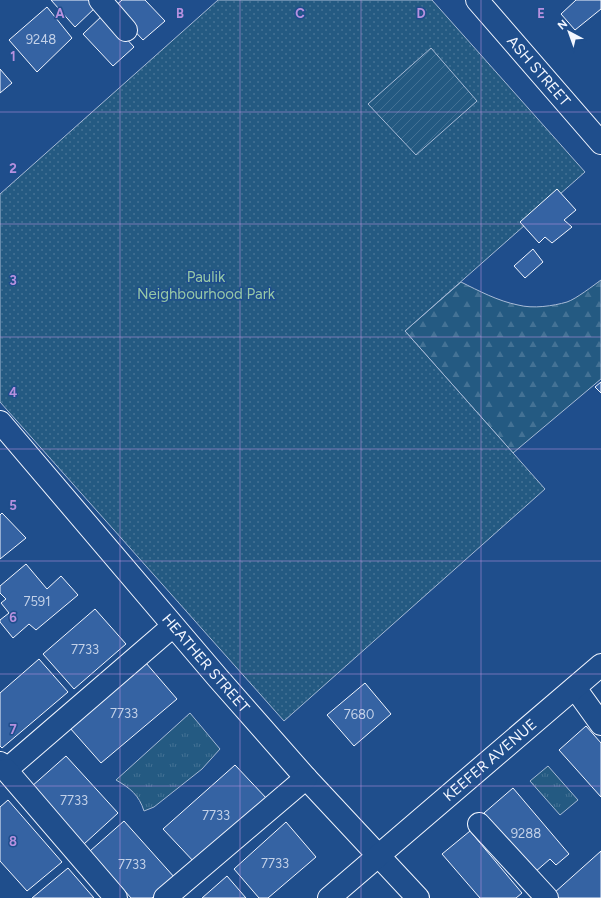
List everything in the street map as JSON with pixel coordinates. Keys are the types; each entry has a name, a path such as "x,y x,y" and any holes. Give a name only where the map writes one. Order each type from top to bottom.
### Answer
{"street":[{"path":"100,0 126,30"},
{"name":"ASH STREET","path":"477,0 601,143"},
{"name":"HEATHER STREET","path":"0,422 173,626 306,778 418,898"},
{"path":"116,898 3,766 173,626"},
{"name":"KEEFER AVENUE","path":"329,898 601,665"},
{"path":"575,688 601,724"},
{"path":"165,898 306,778"},
{"path":"479,824 547,898"}],"green space":[{"name":"Paulik Neighbourhood Park","path":"218,0 432,0 585,172 405,331 545,489 284,721 0,402 0,194"},
{"path":"431,48 477,101 416,155 368,104"},
{"path":"601,280 601,379 513,453 405,331 461,282 503,301 536,307 567,302"},
{"path":"190,713 220,749 202,769 154,807 144,811 137,796 126,786 116,780"},
{"path":"548,766 578,800 560,815 530,781"}],"building":[{"path":"51,0 90,0 96,7 75,27"},
{"path":"122,0 145,0 165,21 143,40 113,8"},
{"path":"576,0 601,0 601,9 575,30 561,14"},
{"path":"47,7 72,38 37,72 9,40"},
{"path":"104,14 134,47 113,66 83,34"},
{"path":"0,69 12,83 0,93"},
{"path":"557,189 576,210 564,220 572,227 552,243 545,237 539,243 520,222"},
{"path":"533,249 543,262 525,278 514,266"},
{"path":"601,382 601,393 595,387"},
{"path":"2,513 26,538 0,559 0,515"},
{"path":"26,564 47,589 61,576 78,595 36,630 29,624 13,638 0,622 0,620 9,613 1,603 6,599 0,593 0,586"},
{"path":"95,609 126,644 74,689 43,654"},
{"path":"39,659 68,692 2,748 0,746 0,693"},
{"path":"146,663 177,699 101,763 70,728"},
{"path":"365,683 391,714 354,746 327,715"},
{"path":"586,726 601,743 601,797 559,750"},
{"path":"66,756 118,813 84,844 31,787"},
{"path":"235,765 268,800 196,864 163,829"},
{"path":"513,788 569,854 556,865 550,859 535,872 484,813"},
{"path":"8,800 62,862 27,891 0,861 0,807"},
{"path":"124,821 175,878 152,898 131,898 90,851"},
{"path":"286,822 316,857 268,898 259,898 234,869"},
{"path":"470,831 522,893 516,898 480,898 442,854"},
{"path":"601,851 601,898 558,898 554,893"},
{"path":"68,868 94,898 32,898"},
{"path":"227,876 246,898 202,898"}]}
